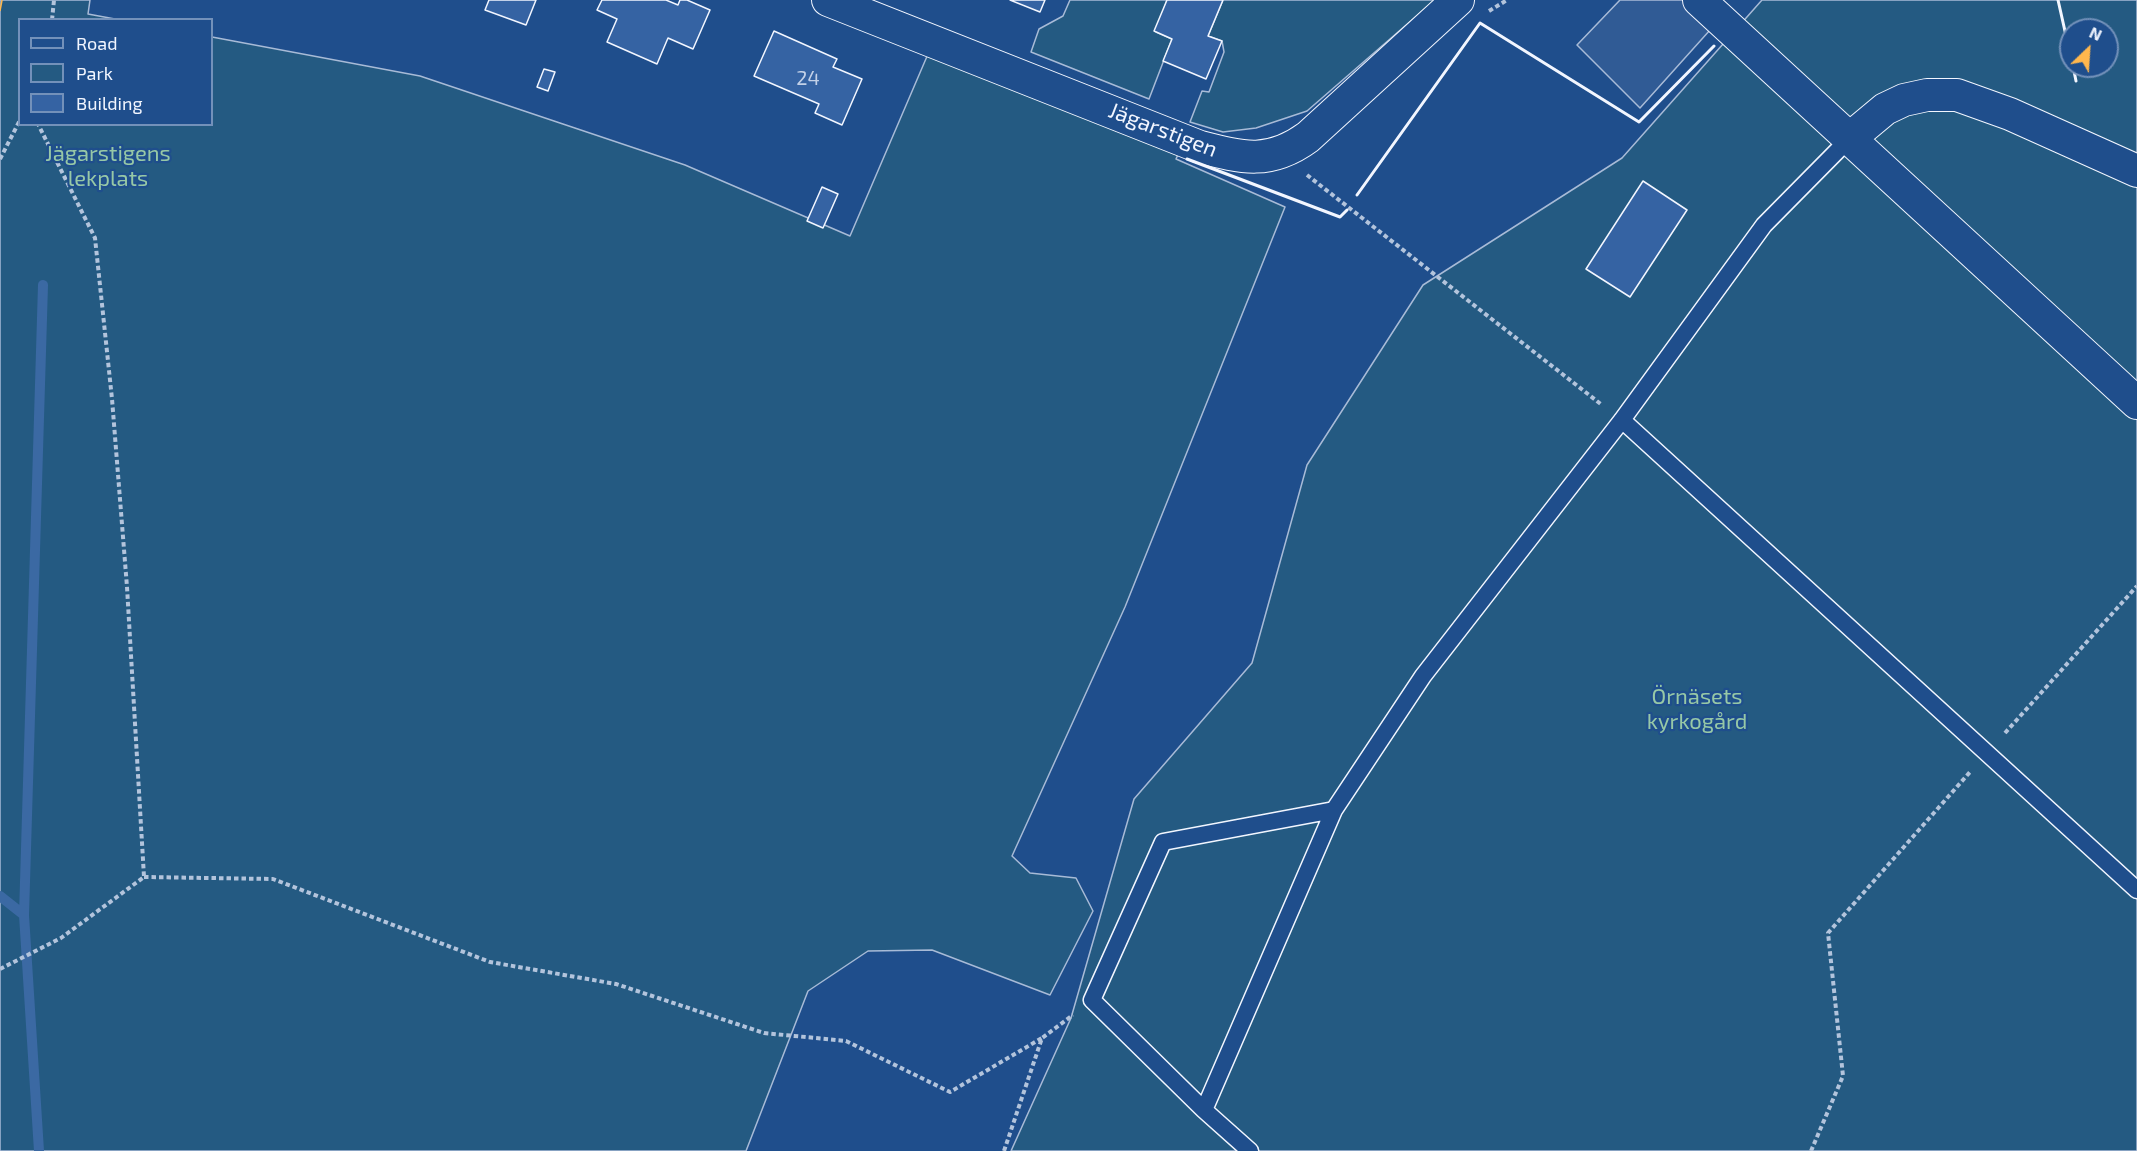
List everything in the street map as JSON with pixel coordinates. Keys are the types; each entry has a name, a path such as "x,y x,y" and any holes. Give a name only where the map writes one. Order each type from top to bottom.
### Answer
{"street":[{"name":"Jägarstigen","path":"828,0 1200,147 1257,158 1280,154 1308,137 1458,0"},
{"path":"1699,0 2137,403"},
{"path":"1850,139 1885,109 1904,100 1927,95 1957,95 2010,114 2137,171"}],"lane":[{"path":"1204,1110 1335,810 1424,676 1622,420 1764,225 1850,139"},
{"path":"1622,420 2137,890"},
{"path":"1250,1151 1204,1110 1092,1000 1163,842 1335,810"}],"path":[{"path":"52,18 54,0"},
{"path":"0,159 18,124"},
{"path":"39,126 95,238 112,399 127,587 144,877"},
{"path":"1280,154 1622,420"},
{"path":"1811,1151 1844,1076 1828,933 2137,586"},
{"path":"2,968 49,944 144,877 273,879 490,962 616,984 764,1033 846,1041 950,1092 1042,1038 1092,1000"},
{"path":"1004,1151 1042,1038"}],"green space":[{"name":"Jägarstigens lekplats","path":"0,0 90,0 88,14 110,18 18,18 18,126 213,126 213,37 420,76 685,165 850,236 934,40 1184,141 1176,159 1285,207 1125,607 1012,856 1030,873 1076,878 1093,911 1050,995 932,950 868,951 808,991 746,1151 0,1151"},
{"path":"1070,0 1167,0 1156,32 1172,39 1149,99 1031,52 1039,29 1063,16"},
{"path":"1223,0 1435,0 1307,111 1256,128 1223,132 1190,122 1202,91 1209,92 1224,52 1222,41 1208,36"},
{"name":"Örnäsets kyrkogård","path":"1762,0 2137,0 2137,1151 1011,1151 1071,1018 1134,799 1252,663 1307,465 1423,285 1622,158"}],"shaded area":[{"path":"1620,0 1698,0 1719,20 1640,108 1577,45"}],"building":[{"path":"489,0 536,0 526,25 485,10"},
{"path":"602,0 666,0 678,5 680,0 687,0 710,10 693,49 668,38 657,64 607,42 617,19 597,10"},
{"path":"1010,0 1045,0 1040,12"},
{"path":"1167,0 1223,0 1208,36 1222,41 1206,79 1163,61 1172,39 1154,31"},
{"path":"774,31 837,59 833,67 862,79 842,125 815,113 819,104 754,76"},
{"path":"544,69 555,72 548,91 537,87"},
{"path":"1643,181 1687,210 1630,297 1586,269"},
{"path":"822,187 838,194 823,228 807,221"}],"waterway":[{"path":"39,1151 24,915 43,285"},
{"path":"0,896 24,915"}],"wall":[{"path":"2058,0 2062,18"},
{"path":"1357,195 1480,23 1639,122 1714,46"},
{"path":"1187,159 1340,217 1347,210"}],"power":[{"path":"0,11 2,0"}]}
